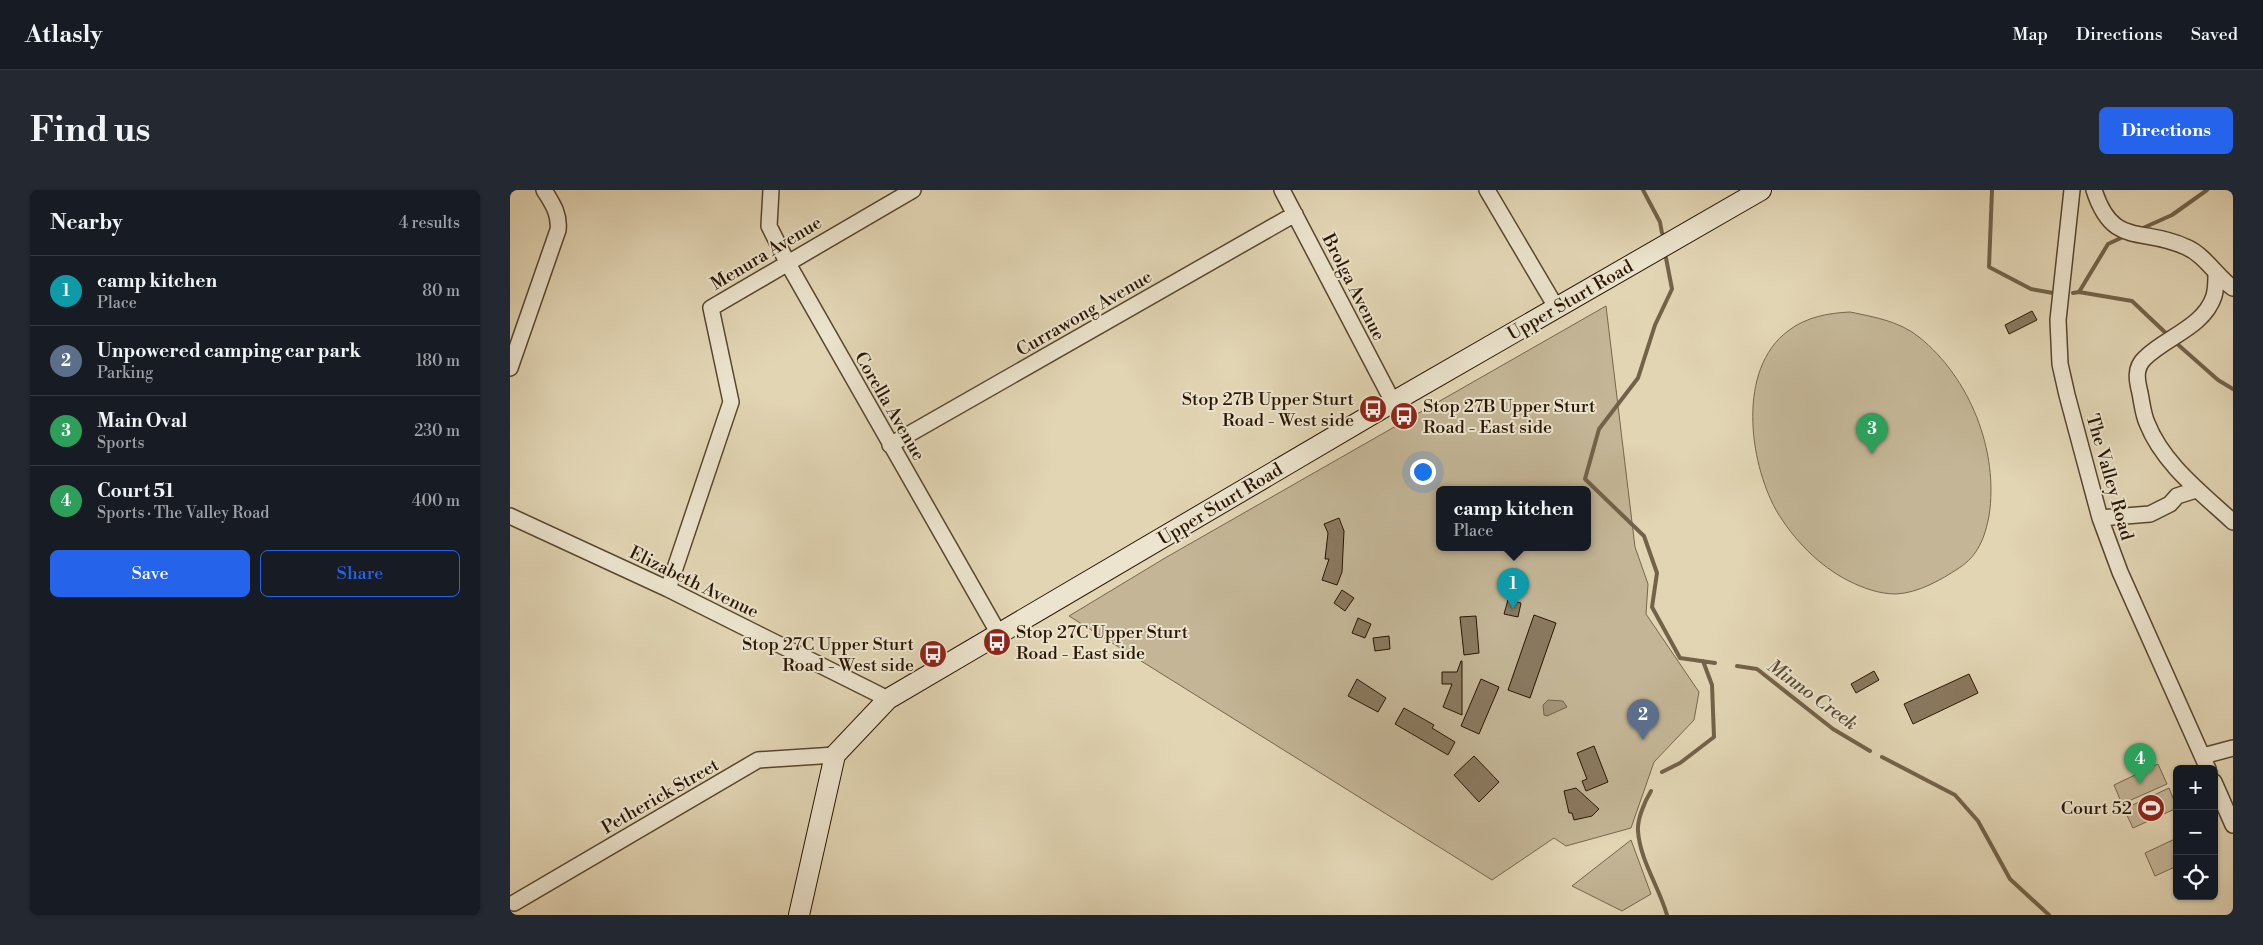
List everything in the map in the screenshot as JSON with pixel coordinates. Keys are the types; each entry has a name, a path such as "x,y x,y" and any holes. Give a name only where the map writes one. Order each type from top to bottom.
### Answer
{"main road":[{"name":"Upper Sturt Road","path":"835,755 888,699 1392,402 1761,190"},
{"path":"799,915 835,755"}],"street":[{"path":"510,368 558,230 557,213 544,190"},
{"name":"Corella Avenue","path":"771,190 768,226 890,445 999,634"},
{"name":"Menura Avenue","path":"668,589 731,402 711,308 913,190"},
{"name":"Brolga Avenue","path":"1282,190 1392,402"},
{"path":"1487,190 1556,307"},
{"name":"The Valley Road","path":"2072,190 2058,320 2060,364 2100,518 2134,607 2206,763 2233,748"},
{"path":"2094,190 2107,218 2119,230 2187,247 2202,258 2216,274 2233,288"},
{"name":"Currawong Avenue","path":"890,445 1296,214"},
{"path":"2216,274 2214,295 2209,308 2197,322 2161,344 2143,360 2136,375 2147,422 2160,449 2196,490 2233,522"},
{"path":"2100,518 2124,514 2138,516 2150,514 2165,507 2177,496 2196,490"},
{"name":"Elizabeth Avenue","path":"510,516 668,589 888,699"},
{"name":"Petherick Street","path":"514,903 758,760 835,755"},
{"path":"2218,791 2233,825"}],"shaded area":[{"path":"1606,306 1635,547 1648,584 1646,614 1699,692 1694,720 1654,762 1631,828 1566,846 1554,838 1492,880 1069,616 1165,558"},
{"path":"1850,312 1886,320 1903,327 1919,337 1937,354 1953,373 1966,395 1977,418 1985,442 1991,491 1989,516 1980,545 1966,563 1952,573 1929,585 1904,593 1883,593 1854,584 1827,568 1808,551 1790,531 1776,510 1759,467 1754,442 1753,416 1755,391 1761,368 1772,348 1788,331 1802,322 1834,313"},
{"path":"1548,700 1563,701 1567,707 1547,716 1544,715 1543,705"},
{"path":"2158,764 2167,784 2122,804 2114,785"},
{"name":"Court 52","path":"2169,788 2173,798 2173,810 2133,828 2124,809"},
{"path":"1631,840 1651,894 1622,911 1572,886"},
{"path":"2173,840 2173,868 2155,876 2145,853"}],"building":[{"path":"2032,311 2037,320 2009,334 2005,325"},
{"path":"1339,518 1344,531 1342,572 1337,585 1322,580 1329,559 1325,559 1328,533 1324,524"},
{"path":"1342,590 1354,598 1345,611 1334,603"},
{"path":"1508,600 1521,603 1518,617 1504,614"},
{"path":"1534,615 1556,623 1530,698 1508,690"},
{"path":"1476,616 1479,653 1464,655 1460,617"},
{"path":"1358,618 1371,624 1365,638 1352,633"},
{"path":"1389,636 1390,649 1375,651 1373,638"},
{"path":"1461,661 1462,715 1443,707 1452,684 1442,684 1442,672 1457,672"},
{"path":"1874,671 1879,680 1856,693 1851,684"},
{"path":"1969,674 1978,693 1913,724 1904,704"},
{"path":"1357,679 1386,698 1378,712 1348,696"},
{"path":"1481,679 1499,687 1479,734 1461,726"},
{"path":"1404,708 1434,725 1432,728 1455,742 1448,755 1395,724"},
{"path":"1594,746 1608,782 1586,791 1582,781 1587,779 1577,753"},
{"path":"1474,756 1499,782 1479,802 1454,775"},
{"path":"1576,788 1599,809 1592,816 1574,820 1572,813 1569,813 1564,791"}],"waterway":[{"name":"Minno Creek","path":"1643,190 1660,222 1662,233"},
{"path":"1992,190 1989,267 2031,289 2053,293"},
{"path":"2143,228 2172,215 2207,190"},
{"path":"2073,293 2079,292 2108,244 2123,237"},
{"name":"Minno Creek","path":"1666,258 1672,289 1655,325 1638,378 1599,429 1585,479 1644,536 1657,573 1652,607 1680,658 1715,663"},
{"path":"2079,292 2132,301 2170,337"},
{"path":"2175,342 2218,380 2233,389"},
{"path":"1662,772 1680,763 1714,737 1712,685 1703,661"},
{"name":"Minno Creek","path":"1737,666 1757,669 1833,729 1870,751"},
{"name":"Minno Creek","path":"1882,757 1955,795 1978,821 2010,879 2049,915"},
{"path":"1651,791 1640,816 1638,826 1639,842 1667,915"}],"place":[{"name":"Stop 27B Upper Sturt Road - West side","path":"1373,409"},
{"name":"Stop 27B Upper Sturt Road - East side","path":"1404,416"},
{"name":"Main Oval","path":"1872,454"},
{"name":"camp kitchen","path":"1513,609"},
{"name":"Stop 27C Upper Sturt Road - East side","path":"997,642"},
{"name":"Stop 27C Upper Sturt Road - West side","path":"933,654"},
{"name":"Unpowered camping car park","path":"1643,740"},
{"name":"Court 51","path":"2140,784"},
{"name":"Court 52","path":"2151,808"}]}
